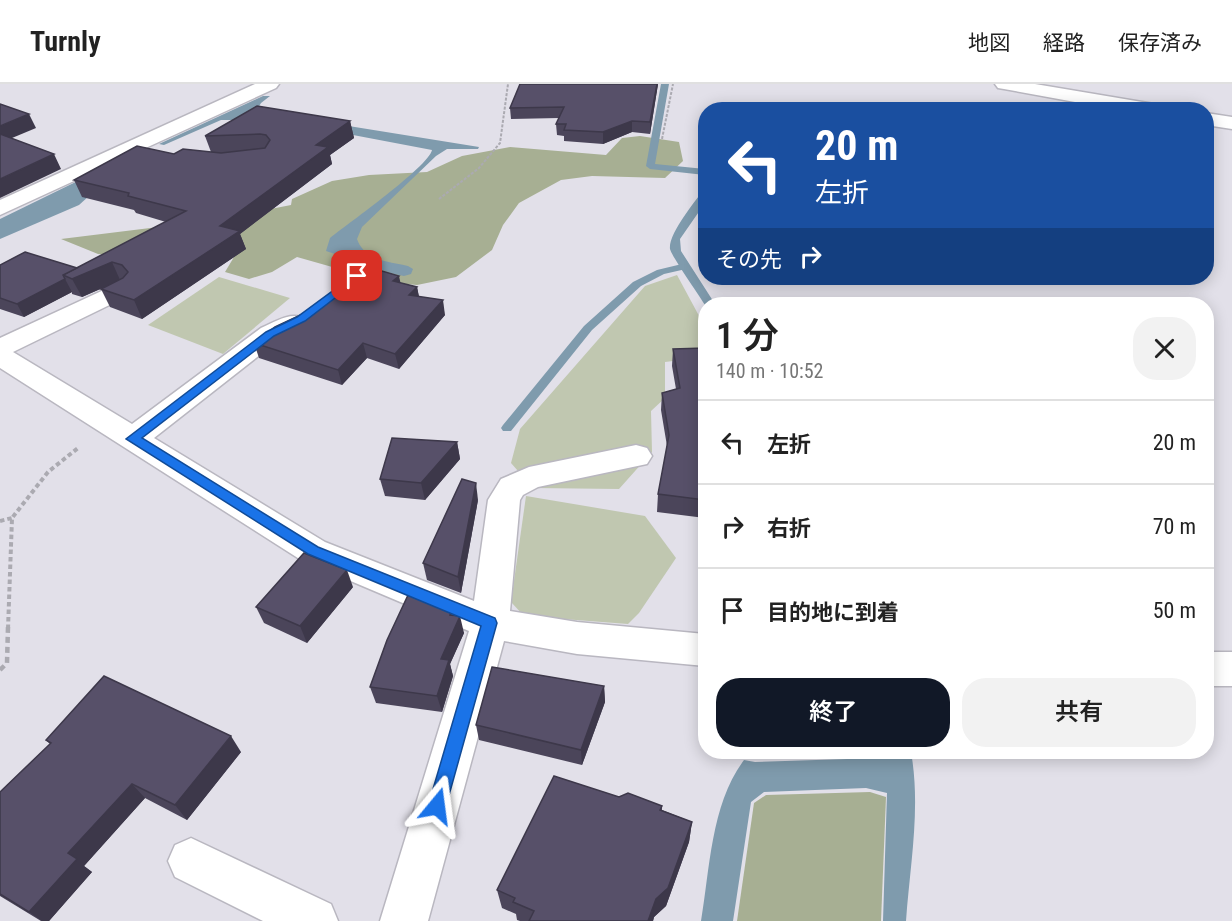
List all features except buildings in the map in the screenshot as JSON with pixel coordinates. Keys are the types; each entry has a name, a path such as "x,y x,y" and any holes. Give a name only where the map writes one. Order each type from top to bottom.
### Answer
{"street":[{"path":"0,208 270,84"},
{"path":"1004,84 1108,102"},
{"path":"1214,120 1232,123"},
{"path":"135,146 165,153"},
{"path":"0,348 121,290"},
{"path":"121,431 270,334 310,312"},
{"path":"0,356 313,550 490,623 577,638 698,649"},
{"path":"404,921 490,623 504,500 512,487 529,478 636,456"},
{"path":"1214,669 1232,669"},
{"path":"191,861 314,921"}],"path":[{"path":"439,199 480,168 500,143 508,84"},
{"path":"662,139 673,84"},
{"path":"0,670 7,663 12,518 48,472 121,431"},
{"path":"0,521 12,518"}],"green space":[{"path":"640,136 679,142 683,161 665,178 592,176 561,180 519,203 503,225 492,250 456,277 417,285 385,282 297,257 272,272 249,279 225,272 240,247 156,259 98,254 61,239 215,220 291,205 292,199 332,181 369,175 427,172 462,156 510,147 606,155 622,138"},
{"path":"677,275 698,314 698,358 665,362 665,398 651,411 652,452 619,489 533,488 511,463 520,429 645,286"},
{"path":"219,277 290,298 223,354 148,325"},
{"path":"526,496 645,516 676,558 639,613 628,624 524,616 511,602"},
{"path":"870,792 886,797 881,921 737,921 754,803 766,795"}],"water":[{"path":"263,96 270,96 258,108 268,113 479,147 478,149 447,149 436,156 362,227 357,239 365,252 378,259 408,266 413,269 411,274 404,276 394,274 326,251 330,238 417,169 432,150 274,120 221,120 164,145 159,144"},
{"path":"92,174 89,196 79,205 0,239 0,219"},
{"path":"698,197 698,213 680,239 681,251 698,278 698,285 703,285 711,297 700,297 670,249 673,235"},
{"path":"912,759 915,815 906,921 883,921 887,793 866,788 764,792 751,802 733,921 701,921 718,816 733,777 744,760 755,762"}],"waterway":[{"path":"665,84 650,166 698,171"},
{"path":"507,428 588,328 637,284 661,272 682,267"}],"route":[{"path":"357,276 301,319 270,334 133,439 313,550 490,623 437,806"}]}
